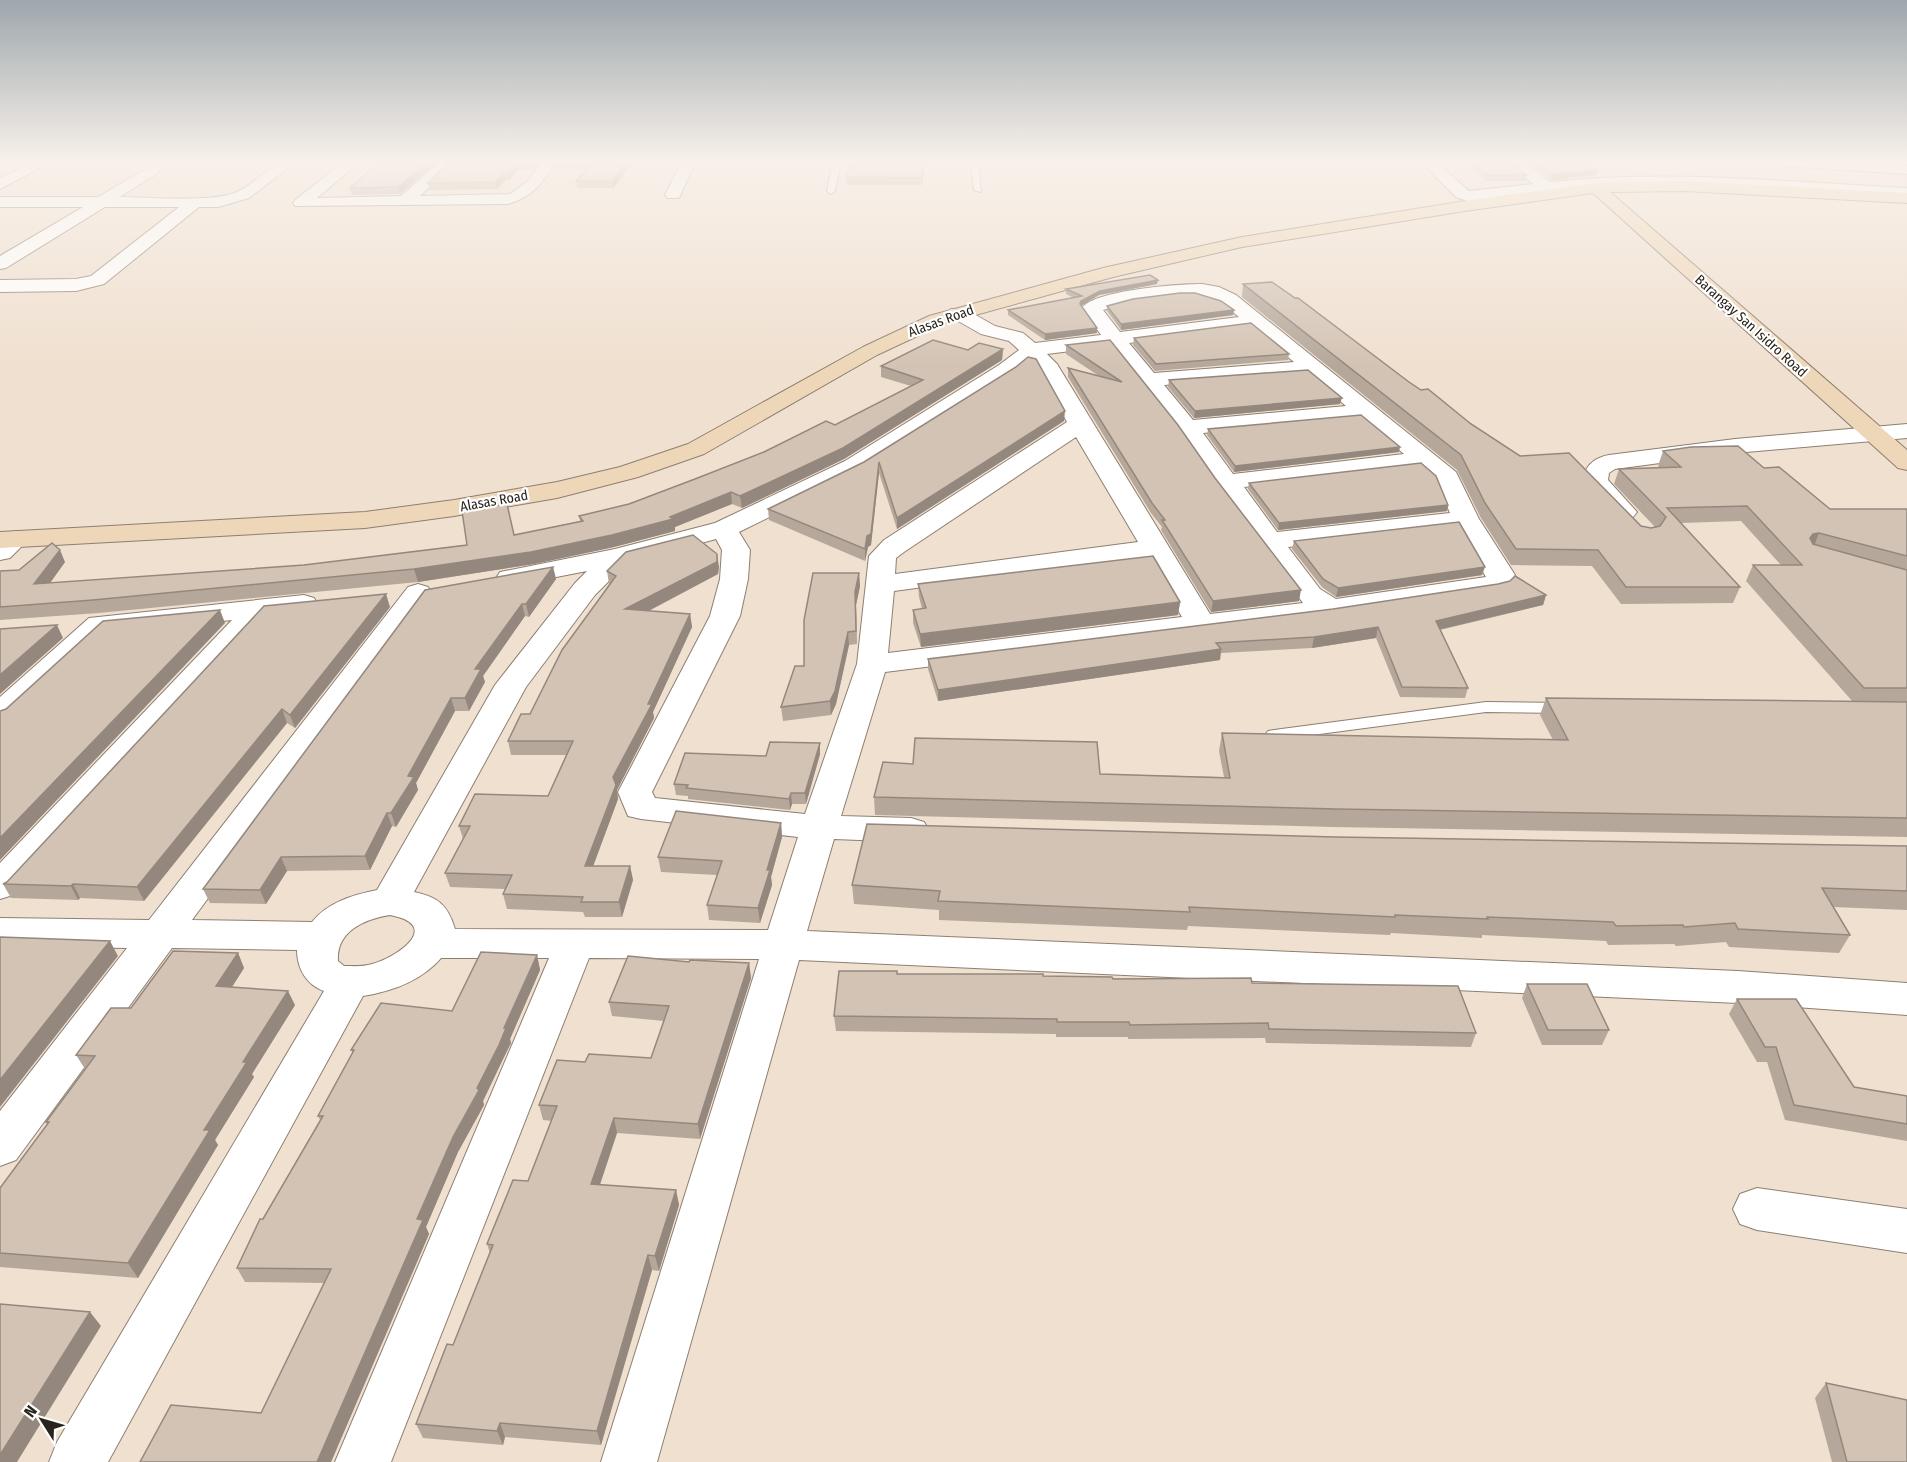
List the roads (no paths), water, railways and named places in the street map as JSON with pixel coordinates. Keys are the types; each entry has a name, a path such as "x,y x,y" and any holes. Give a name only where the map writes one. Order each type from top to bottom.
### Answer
{"street":[{"path":"0,264 57,229"},
{"path":"0,286 76,285 97,280 161,229"},
{"name":"Alasas Road","path":"5,544 365,520 454,508 557,490 629,472 696,449 906,332 958,313 1109,272 1242,242 1321,229"},
{"name":"Barangay San Isidro Road","path":"1642,229 1907,463"},
{"path":"872,663 1331,608 1499,582 1501,575 1466,519 1447,477 1229,299 1212,291 1179,290 1117,300 1092,308 1114,339 1187,428 1310,596 1331,608"},
{"path":"983,306 1013,323 1024,344 1046,364 1201,624"},
{"path":"958,313 987,330 1024,344 1114,339 1254,321"},
{"path":"488,582 617,556 724,529 854,466 1007,370 1024,344"},
{"path":"1149,380 1314,367"},
{"path":"1187,428 1366,411"},
{"path":"629,1462 819,827 872,663 882,584 883,556 894,546 1080,424"},
{"path":"1636,524 1595,482 1595,473 1599,467 1610,462 1661,454 1907,431"},
{"path":"1225,482 1425,459"},
{"path":"1269,541 1466,519"},
{"path":"724,529 736,550 734,579 725,616 634,792 641,808 661,812 819,827 938,830"},
{"path":"882,584 1154,548"},
{"path":"390,900 511,686 585,589 617,556"},
{"path":"0,1146 415,593"},
{"path":"55,627 327,602"},
{"path":"0,886 258,609"},
{"path":"0,714 99,624"},
{"path":"390,900 423,907 433,917 435,929 431,943 422,956 389,977 369,982 350,983 331,978 318,968 315,953 321,936 339,919 364,906 390,900"},
{"path":"0,932 321,936"},
{"path":"431,943 784,945 1726,986 1907,999"},
{"path":"363,1462 575,944"},
{"path":"76,1462 350,983"},
{"path":"1757,1209 1907,1231"}],"lane":[{"path":"1274,735 1486,707 1580,708"}]}
